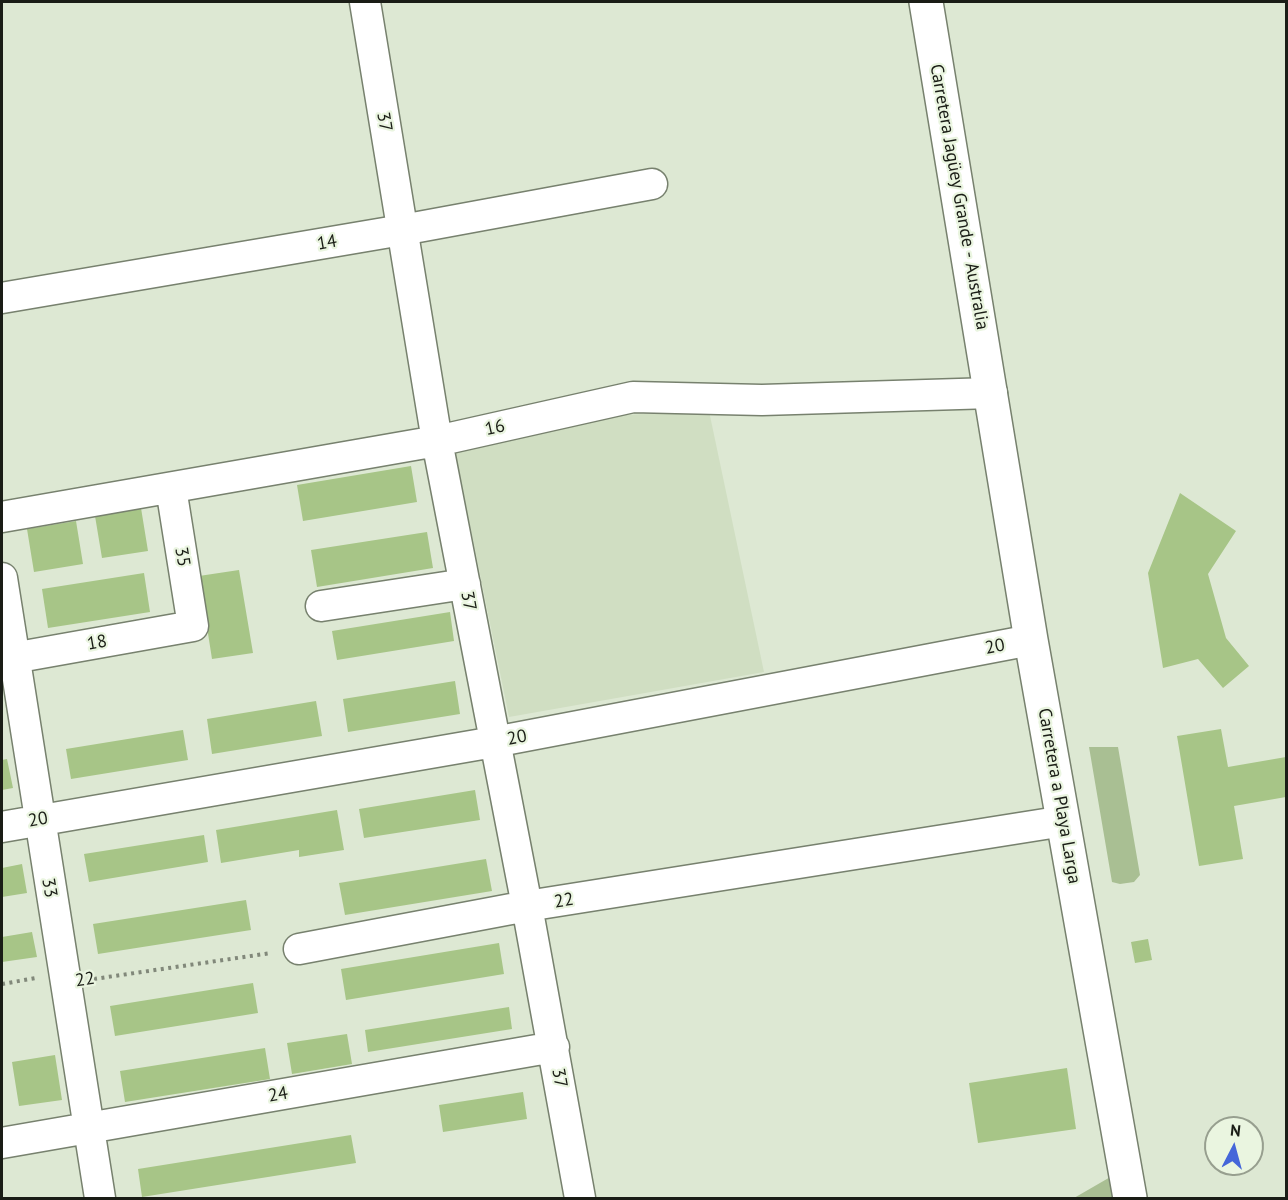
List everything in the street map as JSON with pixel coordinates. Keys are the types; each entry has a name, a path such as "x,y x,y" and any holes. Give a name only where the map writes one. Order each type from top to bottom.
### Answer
{"main road":[{"name":"Carretera Jagüey Grande - Australia","path":"926,2 992,393"},
{"name":"Carretera a Playa Larga","path":"992,393 1031,640 1065,821 1130,1198"}],"street":[{"name":"37","path":"365,2 436,441 554,1047 580,1198"},
{"name":"14","path":"2,298 402,230 652,184"},
{"name":"16","path":"2,517 436,441 633,397 762,400 992,393"},
{"name":"35","path":"171,488 193,626"},
{"name":"33","path":"2,578 9,659 39,820 100,1198"},
{"path":"321,606 465,584"},
{"name":"18","path":"9,659 193,626"},
{"name":"20","path":"2,826 494,742 1031,640"},
{"name":"22","path":"299,950 527,906 1065,821"},
{"name":"24","path":"2,1143 554,1047"}],"path":[{"name":"22","path":"2,984 63,979 299,950"}],"shaded area":[{"path":"709,411 764,672 509,717 455,451 623,415"},
{"path":"1089,747 1118,747 1140,875 1134,882 1120,884 1112,882"},
{"path":"1119,1172 1120,1198 1074,1198"}],"building":[{"path":"411,466 417,502 303,521 297,485"},
{"path":"1180,493 1236,531 1208,574 1226,638 1249,666 1223,688 1198,659 1163,668 1148,573"},
{"path":"141,508 148,551 102,558 95,516"},
{"path":"76,521 83,564 34,572 27,529"},
{"path":"427,532 433,568 317,587 311,550"},
{"path":"239,570 253,653 212,659 199,576"},
{"path":"144,573 150,612 48,628 42,589"},
{"path":"450,612 454,641 337,660 332,631"},
{"path":"455,681 460,714 348,732 343,699"},
{"path":"316,701 322,736 212,754 207,719"},
{"path":"1221,729 1228,767 1286,757 1286,797 1234,806 1243,859 1199,866 1177,736"},
{"path":"183,730 188,760 71,779 66,749"},
{"path":"7,759 13,788 2,790 2,760"},
{"path":"475,790 480,820 364,838 359,809"},
{"path":"337,810 344,850 299,857 299,850 221,863 216,830"},
{"path":"204,835 208,862 89,882 84,854"},
{"path":"486,859 492,891 345,915 339,883"},
{"path":"22,864 27,893 2,897 2,868"},
{"path":"246,900 251,930 98,954 93,924"},
{"path":"32,932 37,957 2,962 2,937"},
{"path":"1148,939 1152,960 1135,963 1131,942"},
{"path":"499,943 504,974 346,1000 341,969"},
{"path":"253,983 258,1013 115,1036 110,1006"},
{"path":"509,1007 512,1029 368,1052 365,1030"},
{"path":"347,1034 352,1064 292,1074 287,1043"},
{"path":"265,1048 270,1079 125,1102 120,1071"},
{"path":"55,1055 62,1100 19,1106 12,1062"},
{"path":"1067,1068 1076,1129 978,1143 969,1083"},
{"path":"523,1092 527,1119 443,1132 439,1105"},
{"path":"351,1135 356,1163 142,1197 138,1169"}]}
